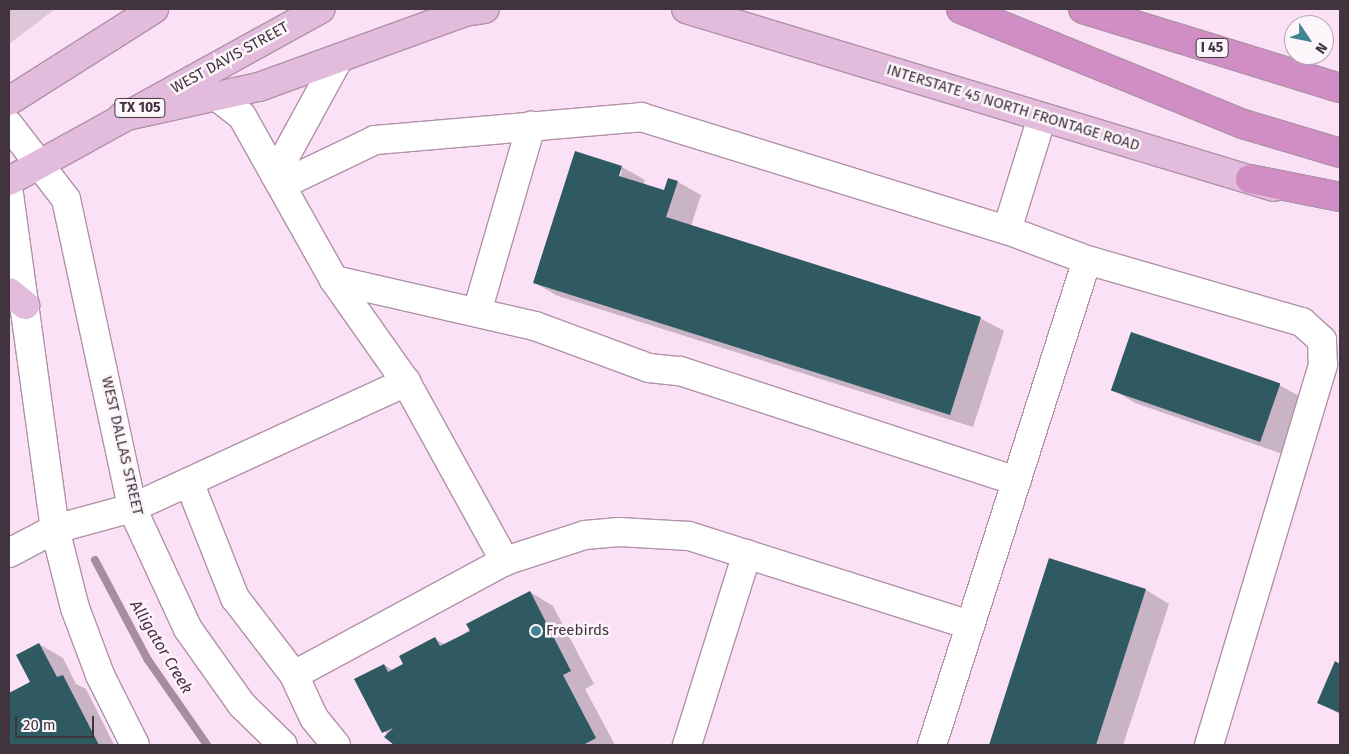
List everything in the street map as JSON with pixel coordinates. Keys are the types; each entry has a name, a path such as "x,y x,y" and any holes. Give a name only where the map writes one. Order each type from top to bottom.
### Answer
{"highway":[{"path":"960,9 1243,124 1340,153"},
{"name":"I 45","path":"1083,9 1340,88"},
{"path":"1250,179 1340,197"}],"main road":[{"path":"9,100 154,9"},
{"name":"WEST DAVIS STREET","path":"9,181 38,163 321,9"},
{"path":"122,117 220,99 465,12 485,9"},
{"name":"INTERSTATE 45 NORTH FRONTAGE ROAD","path":"698,11 1340,207"}],"street":[{"path":"278,180 339,58"},
{"path":"220,99 242,116 334,280 406,382 505,561"},
{"path":"1007,230 1042,116"},
{"path":"278,180 375,140 641,117 1007,230 1087,260 1302,322 1322,340 1322,365 1209,745"},
{"name":"WEST DALLAS STREET","path":"9,125 66,199 132,508 188,629 242,705 283,745"},
{"path":"477,312 531,126"},
{"path":"9,194 17,299 55,529 76,608 100,675 135,745"},
{"path":"932,745 1087,260"},
{"path":"334,280 535,326 649,368 680,371 1016,481"},
{"path":"9,554 55,529 132,508 406,382"},
{"path":"189,482 235,598 294,674 314,718 336,745"},
{"path":"294,674 505,561 585,535 642,531 689,536 970,625"},
{"path":"687,745 747,554"}],"shaded area":[{"path":"9,9 55,9 9,44"}],"building":[{"path":"575,151 622,166 619,176 664,190 668,178 678,181 666,217 981,317 950,415 533,283"},
{"path":"1131,332 1280,383 1260,442 1111,391"},
{"path":"1049,558 1146,589 1096,745 989,745"},
{"path":"530,591 571,671 563,675 596,738 583,745 394,745 384,737 393,728 382,733 354,679 384,664 388,672 403,664 399,656 435,637 440,646 470,631 466,624"},
{"path":"39,643 57,677 63,675 99,745 9,745 9,693 30,682 16,655"},
{"path":"1335,661 1340,664 1340,713 1317,703"}],"waterway":[{"name":"Alligator Creek","path":"95,560 148,660 207,745"}],"place":[{"name":"Freebirds","path":"536,631"}]}
